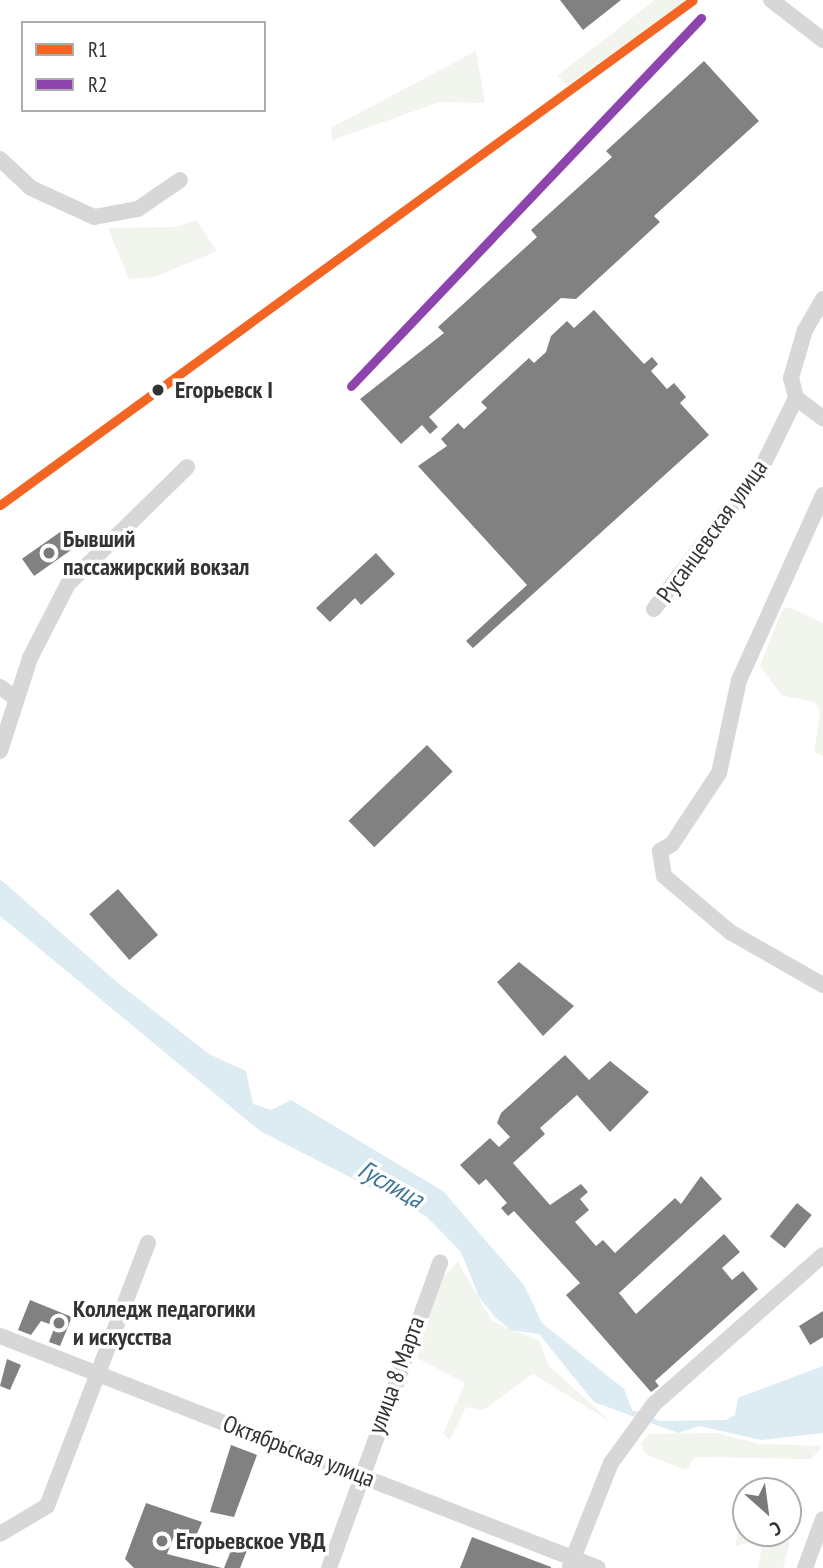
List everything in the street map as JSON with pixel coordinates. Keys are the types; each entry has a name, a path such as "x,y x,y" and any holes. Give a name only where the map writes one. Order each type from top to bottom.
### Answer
{"street":[{"path":"771,0 823,40"},
{"path":"0,159 31,188 93,216 138,209 180,180"},
{"name":"Русанцевская улица","path":"654,610 763,466 796,398 794,358 823,299"},
{"path":"796,398 823,418"},
{"path":"0,751 16,698 68,584 187,467"},
{"path":"823,495 739,680 719,773 672,844 660,851 664,876 730,932 823,985"},
{"path":"0,687 16,698"},
{"path":"0,1534 47,1506 148,1244"},
{"path":"571,1563 611,1462 654,1404 823,1255"},
{"name":"улица 8 Марта","path":"329,1568 440,1264"},
{"name":"Октябрьская улица","path":"0,1336 362,1476 571,1563 598,1568"},
{"path":"805,1568 823,1519"}],"shaded area":[{"path":"655,0 687,0 567,85 557,76"},
{"path":"476,51 485,103 440,102 332,140 331,128"},
{"path":"196,220 217,251 155,277 129,279 108,228 177,227"},
{"path":"789,607 823,623 823,756 814,752 820,712 815,702 781,695 760,666 782,610"},
{"path":"458,1262 492,1321 540,1341 548,1365 611,1422 533,1374 483,1410 466,1407 450,1440 443,1434 465,1383 417,1358 440,1280"},
{"path":"716,1433 760,1444 823,1446 811,1459 695,1457 686,1470 645,1454 641,1443 649,1434"},
{"path":"762,1547 789,1547 783,1568 758,1568"}],"water":[{"name":"Гуслица","path":"0,879 118,983 209,1054 246,1071 253,1104 271,1110 291,1100 443,1191 524,1285 542,1323 624,1389 632,1410 660,1421 726,1420 735,1415 738,1398 823,1366 823,1433 761,1440 700,1426 678,1433 594,1402 539,1334 511,1330 495,1317 479,1297 461,1252 426,1216 260,1131 0,916"}],"building":[{"path":"560,0 621,0 583,30"},
{"path":"704,61 759,121 654,216 660,222 576,299 561,298 429,417 438,427 430,434 422,425 401,444 360,399 444,333 438,327 537,237 531,230 612,157 606,151"},
{"path":"594,310 644,364 652,357 658,364 651,371 667,389 674,383 686,397 680,403 709,435 473,648 466,641 527,585 418,466 447,446 441,439 458,423 464,429 487,408 481,402 529,358 534,363 546,352 551,336 567,321 574,328"},
{"name":"Бывший пассажирский вокзал","path":"63,530 75,547 34,576 22,559"},
{"path":"376,553 395,574 361,605 355,598 330,622 316,608"},
{"path":"427,745 453,772 374,847 349,821"},
{"path":"118,889 158,935 129,960 89,914"},
{"path":"519,962 574,1006 543,1036 497,982"},
{"path":"565,1055 589,1080 610,1061 649,1092 610,1132 577,1095 540,1128 545,1134 513,1163 550,1205 581,1184 588,1192 580,1199 589,1210 575,1222 596,1246 603,1240 615,1253 675,1198 681,1204 701,1176 722,1199 619,1293 636,1314 724,1234 740,1252 722,1268 732,1280 743,1271 758,1289 655,1381 659,1386 651,1392 566,1295 580,1283 514,1211 508,1216 501,1208 507,1203 486,1179 479,1185 460,1165 490,1138 499,1147 510,1137 497,1123 501,1113"},
{"path":"797,1203 812,1215 785,1248 770,1236"},
{"name":"Колледж педагогики и искусства","path":"30,1300 72,1317 60,1346 49,1342 55,1326 41,1321 31,1335 18,1330"},
{"path":"823,1311 823,1337 810,1345 799,1326"},
{"path":"7,1359 21,1365 10,1390 0,1386"},
{"path":"231,1445 257,1455 234,1517 210,1512"},
{"name":"Егорьевское УВД","path":"146,1503 202,1522 196,1536 177,1528 167,1554 222,1568 134,1568 125,1559"},
{"path":"472,1537 551,1567 551,1568 460,1568"},
{"name":"Егорьевское УВД","path":"234,1543 248,1548 240,1568 224,1568"}],"transit line":[{"name":"R1","path":"0,505 693,0"},
{"name":"R2","path":"351,386 701,18"}],"place":[{"name":"Егорьевск I","path":"158,390"},
{"name":"Бывший пассажирский вокзал","path":"49,553"},
{"name":"Колледж педагогики и искусства","path":"59,1323"},
{"name":"Егорьевское УВД","path":"162,1541"}]}
